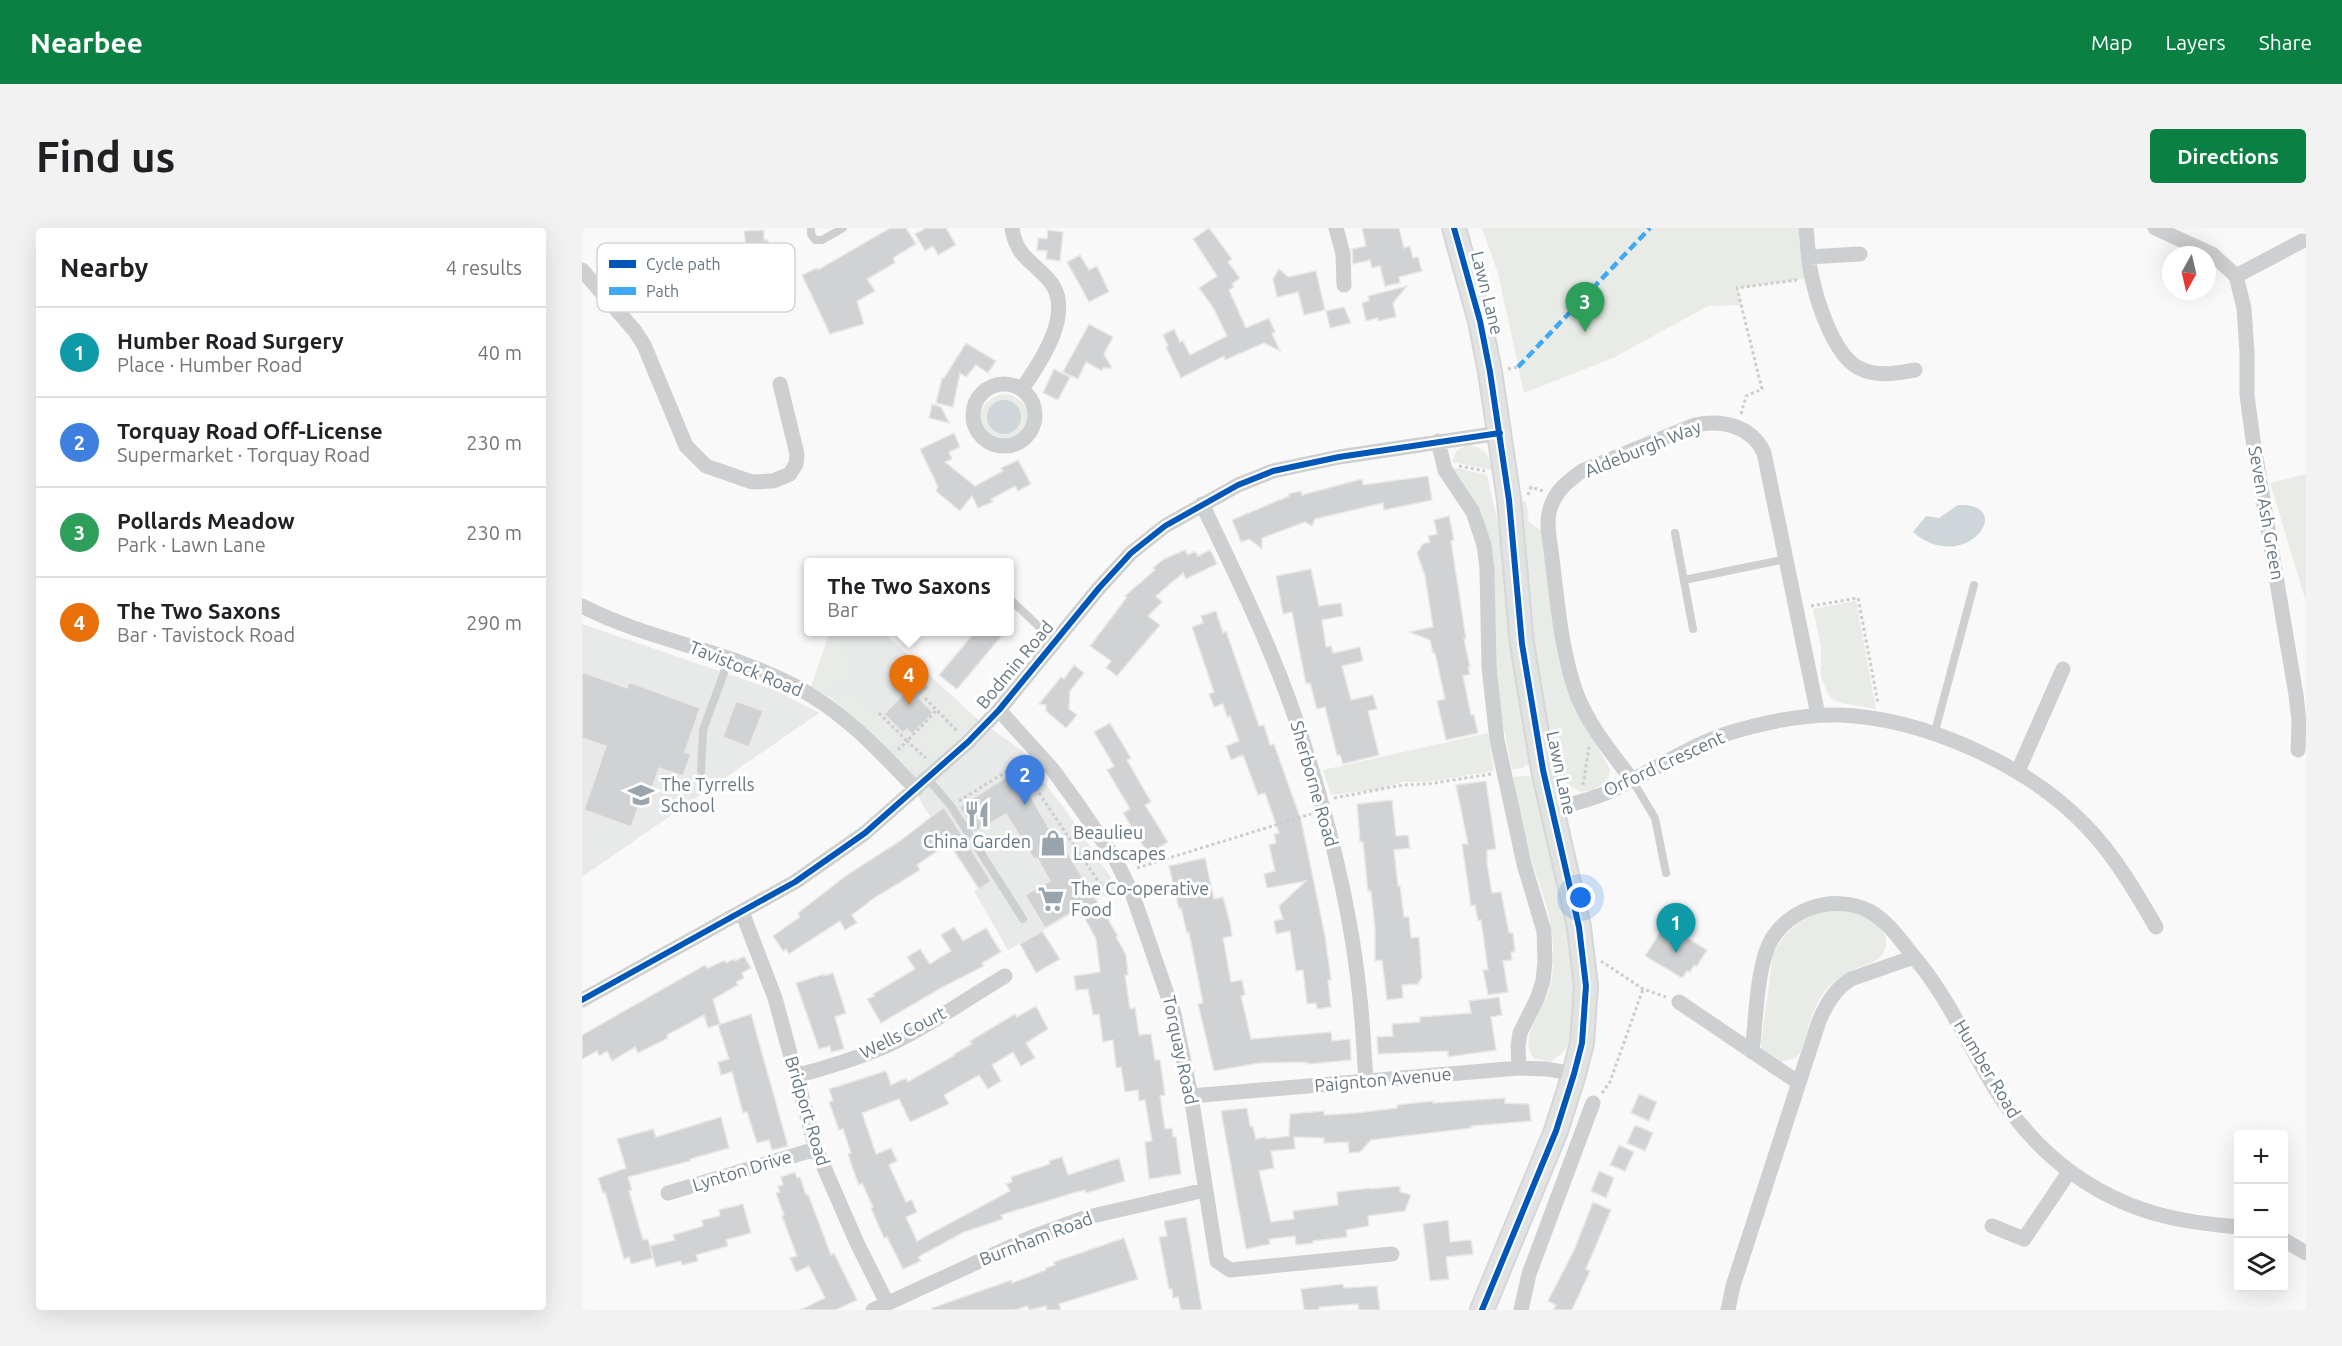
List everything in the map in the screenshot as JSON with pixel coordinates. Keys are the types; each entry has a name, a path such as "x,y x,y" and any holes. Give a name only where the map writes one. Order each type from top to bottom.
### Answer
{"street":[{"path":"1012,228 1020,254 1055,288 1058,306 1055,327 1048,349 1022,389"},
{"path":"1336,228 1343,254 1344,285"},
{"name":"Lawn Lane","path":"1454,228 1480,321 1500,433 1509,500 1522,644 1538,742 1584,960 1586,1009 1582,1043 1556,1131 1482,1310"},
{"path":"1806,228 1812,278 1838,348 1861,369 1887,375 1916,370"},
{"path":"2155,228 2212,254 2236,276 2304,241"},
{"path":"1809,257 1860,254"},
{"path":"582,270 597,288"},
{"name":"Seven Ash Green","path":"2236,276 2244,309 2247,395 2253,440 2296,695 2299,721 2298,750"},
{"path":"618,312 644,345 686,446 706,466 752,482 773,481 790,474 796,464 797,453 780,384"},
{"path":"998,384 1008,384 1022,389 1035,409 1032,428 1027,437 1009,446 998,446 986,441 976,430 972,417 975,402 981,393 998,384"},
{"name":"Aldeburgh Way","path":"1632,780 1592,725 1577,695 1563,641 1549,510 1556,495 1582,471 1695,425 1711,422 1737,428 1750,434 1760,443 1764,453 1818,715"},
{"name":"Bodmin Road","path":"582,1000 795,882 841,850 968,742 999,710 1099,588 1131,553 1166,526 1238,485 1281,469 1438,441 1500,433"},
{"path":"1438,441 1445,470 1473,512 1484,545 1487,568 1489,667 1497,740 1524,864 1544,931 1543,981 1520,1033 1519,1068"},
{"name":"Sherborne Road","path":"1202,504 1259,626 1296,719 1320,799 1343,889 1354,951 1366,1081"},
{"name":"Tavistock Road","path":"582,606 605,617 729,659 790,683 842,716 889,759 927,779"},
{"path":"2018,771 2063,669"},
{"name":"Torquay Road","path":"999,710 1079,806 1122,873 1147,930 1174,1014 1191,1096 1217,1261 1230,1269 1392,1254"},
{"name":"Orford Crescent","path":"1553,809 1580,803 1612,791 1700,744 1759,724 1818,715 1881,720 1934,735 1978,752 2018,771 2065,806 2098,839 2123,871 2156,927"},
{"name":"Humber Road","path":"1752,1053 1766,951 1781,927 1804,910 1822,905 1840,903 1857,906 1887,923 1943,996 2003,1100 2035,1140 2069,1172 2109,1196 2134,1207 2188,1221 2234,1227"},
{"name":"Bridport Road","path":"742,912 775,998 816,1149 880,1307"},
{"path":"1728,1310 1733,1286 1819,1021 1835,992 1842,985 1862,974 1914,957"},
{"name":"Wells Court","path":"795,1076 826,1068 885,1046 918,1029 1005,976"},
{"path":"1679,1002 1799,1083"},
{"name":"Paignton Avenue","path":"1191,1096 1519,1068 1546,1068 1574,1074"},
{"path":"1521,1310 1528,1274 1593,1103"},
{"name":"Lynton Drive","path":"668,1193 816,1149"},
{"path":"1992,1227 2024,1239 2069,1172"},
{"name":"Burnham Road","path":"880,1307 1032,1237 1084,1218 1205,1190"},
{"path":"2288,1243 2306,1253"}],"lane":[{"path":"811,228 815,240 822,240 843,228"},
{"path":"1675,533 1694,629"},
{"path":"1684,580 1786,559"},
{"path":"1934,735 1974,585"},
{"path":"1014,603 1055,642"},
{"path":"702,771 703,730 729,659"},
{"path":"927,779 951,806 1023,919"},
{"path":"1632,780 1655,818 1666,873"}],"path":[{"path":"1737,428 1746,396 1762,388 1737,288 1812,278"},
{"path":"1796,609 1858,598 1881,720"},
{"path":"925,698 968,742"},
{"path":"889,759 937,710"},
{"path":"879,713 908,741 927,779"},
{"path":"1580,803 1592,725"},
{"path":"951,806 1037,753"},
{"path":"1018,763 1102,887 1122,873"},
{"path":"1584,960 1596,958 1643,989 1679,1002"},
{"path":"1593,1103 1611,1082 1643,989"}],"shaded area":[{"path":"1482,228 1799,228 1804,279 1738,288 1741,305 1708,306 1613,358 1524,393 1498,273"},
{"path":"1007,394 1021,402 1027,412 1027,422 1021,432 1012,439 1002,442 992,439 983,428 980,415 989,400"},
{"path":"1004,400 1016,405 1021,417 1016,429 1004,434 992,429 987,417 992,405"},
{"path":"1468,445 1485,452 1492,470 1452,462 1457,450"},
{"path":"1452,467 1487,475 1497,519 1503,519 1534,765 1524,765 1524,768 1512,769 1503,725 1495,666 1494,559 1481,510"},
{"path":"2306,474 2306,602 2270,483"},
{"path":"1519,501 1526,501 1529,522 1546,534 1553,622 1558,657 1566,686 1610,769 1608,780 1593,790 1580,792 1563,781 1549,765 1533,657"},
{"path":"1958,505 1976,507 1984,515 1984,525 1978,535 1966,543 1951,546 1932,544 1913,532 1926,516 1939,518"},
{"path":"1856,601 1876,709 1834,700 1828,694 1821,677 1821,646 1813,609"},
{"name":"The Tyrrells School","path":"582,624 775,690 819,713 582,877"},
{"path":"829,636 887,636 976,718 1027,754 1031,765 1067,812 1118,888 1008,950 974,891 978,889 922,804 908,770 860,722 830,697 811,687"},
{"path":"829,636 841,636 851,676 835,681 820,692 811,687"},
{"path":"846,695 868,706 900,738 889,751 860,722 834,701"},
{"path":"953,697 976,718 965,729 942,708"},
{"path":"938,718 957,737 935,759 916,739"},
{"path":"1488,733 1494,771 1427,782 1403,782 1381,789 1331,795 1323,770"},
{"path":"908,746 929,766 915,771 908,770 896,758"},
{"path":"1513,777 1536,777 1559,870 1576,973 1572,1037 1565,1050 1551,1062 1534,1058 1528,1043 1533,1025 1550,987 1553,969 1553,941 1549,914 1528,848 1516,795"},
{"path":"1839,910 1862,916 1877,925 1885,937 1884,952 1875,961 1845,974 1826,989 1816,1006 1800,1053 1795,1058 1780,1062 1763,1050 1761,1044 1773,954 1785,936 1800,922 1818,914"}],"building":[{"path":"890,228 906,228 916,244 893,258 895,263 867,279 875,291 857,301 864,324 830,334 802,275 817,268 818,270"},
{"path":"926,228 946,228 956,245 938,255 933,246 925,251 915,234"},
{"path":"1209,228 1232,259 1228,262 1240,278 1232,284 1234,287 1229,290 1246,328 1269,318 1275,332 1272,333 1280,351 1264,343 1225,360 1224,356 1181,378 1166,347 1168,346 1163,335 1174,329 1190,355 1227,336 1214,309 1199,288 1217,276 1193,239"},
{"path":"1362,228 1399,228 1404,248 1410,246 1413,258 1418,257 1422,271 1399,277 1400,283 1385,286 1380,266 1372,268 1370,260 1353,264 1352,249 1366,246"},
{"path":"764,230 764,240 768,240 768,243 746,243 744,231"},
{"path":"1048,230 1063,232 1060,261 1046,259 1047,251 1037,250 1038,238 1047,239"},
{"path":"1080,255 1089,270 1097,266 1109,292 1089,302 1067,262"},
{"path":"1279,269 1288,277 1316,271 1325,310 1304,315 1298,292 1277,297 1273,279"},
{"path":"1407,286 1393,303 1396,317 1366,321 1362,303 1369,301 1368,296"},
{"path":"1344,307 1351,323 1330,328 1326,311"},
{"path":"1089,324 1113,337 1104,354 1112,368 1103,368 1102,371 1086,362 1078,379 1063,372"},
{"path":"966,343 996,361 988,373 976,365 966,377 960,373 953,407 936,403 942,378"},
{"path":"1054,369 1070,377 1058,400 1043,393"},
{"path":"932,404 941,407 949,423 929,418"},
{"path":"954,433 960,447 949,452 952,459 945,462 975,486 1003,471 1001,468 1018,460 1031,484 1018,491 1015,486 991,499 993,502 978,508 972,496 960,511 936,491 938,487 920,449"},
{"path":"1428,476 1432,500 1384,510 1383,503 1315,519 1312,526 1305,522 1262,538 1262,549 1249,539 1241,542 1232,520 1289,496 1288,494 1301,491 1302,495 1362,479 1363,485"},
{"path":"1449,516 1454,540 1451,541 1466,639 1464,639 1470,667 1468,667 1470,674 1463,676 1471,715 1474,715 1478,733 1446,740 1437,701 1445,699 1435,653 1433,653 1430,640 1409,632 1433,627 1425,576 1417,553 1423,544 1430,542 1428,536 1437,534 1434,520"},
{"path":"1185,550 1188,555 1195,551 1198,556 1210,550 1217,564 1186,579 1183,573 1156,596 1162,602 1148,616 1160,625 1117,676 1106,668 1111,661 1090,646 1127,597 1125,596 1164,559"},
{"path":"1311,569 1319,606 1341,603 1343,616 1322,620 1326,647 1331,646 1333,653 1360,647 1363,661 1342,666 1351,700 1373,695 1377,709 1368,711 1379,755 1343,764 1340,755 1337,755 1325,707 1317,709 1310,683 1306,684 1292,612 1283,614 1276,576"},
{"path":"1216,611 1223,633 1226,631 1259,726 1264,725 1270,745 1274,744 1301,820 1325,936 1331,980 1328,980 1331,1007 1317,1009 1316,1003 1307,1004 1303,970 1296,971 1290,931 1276,934 1274,921 1283,919 1279,906 1306,881 1267,888 1264,874 1275,871 1269,845 1276,843 1274,834 1279,833 1265,793 1258,795 1243,755 1231,760 1226,746 1239,741 1223,704 1214,707 1209,694 1214,692 1192,627 1203,623 1201,616"},
{"path":"972,636 1002,636 957,689 939,675"},
{"path":"1074,665 1084,673 1070,691 1069,709 1077,715 1066,728 1046,711 1046,705 1039,704 1061,677 1064,679"},
{"path":"582,672 627,688 629,682 700,708 685,752 691,754 683,776 659,768 648,799 642,797 631,827 584,810 606,746 582,738"},
{"path":"920,678 929,687 919,698 933,713 912,734 907,729 903,733 884,714"},
{"path":"736,701 763,711 749,747 723,737"},
{"path":"1110,723 1131,758 1127,760 1151,802 1145,805 1168,842 1148,854 1123,813 1130,809 1107,770 1114,766 1094,732"},
{"path":"1016,771 1058,844 1061,842 1118,936 1116,937 1126,955 1128,975 1125,975 1130,1009 1135,1008 1139,1035 1151,1034 1155,1060 1160,1060 1165,1095 1160,1096 1165,1129 1172,1128 1173,1137 1176,1137 1181,1174 1149,1179 1145,1142 1152,1141 1145,1100 1139,1101 1138,1090 1125,1092 1121,1067 1116,1068 1113,1040 1103,1042 1099,1014 1093,1015 1088,989 1076,990 1074,976 1100,972 1096,939 1079,908 1045,928 1025,895 1050,881 1006,814 975,832 959,807"},
{"path":"1486,781 1496,849 1487,850 1492,893 1501,892 1509,933 1513,933 1515,952 1511,952 1512,960 1503,961 1508,992 1488,995 1483,970 1488,970 1481,920 1478,921 1475,905 1471,906 1462,844 1468,844 1456,785"},
{"path":"1392,800 1396,836 1408,835 1410,848 1394,850 1404,917 1409,917 1411,938 1419,937 1422,977 1418,984 1402,985 1403,998 1387,1000 1382,960 1375,961 1375,928 1371,891 1368,891 1363,842 1360,842 1357,804"},
{"path":"944,807 991,881 979,889 949,843 917,865 920,870 874,898 852,915 857,923 845,930 840,921 789,954 786,949 783,951 773,936 800,917 798,913 847,875 900,841"},
{"path":"1205,858 1214,899 1223,897 1230,923 1232,936 1223,938 1231,982 1242,980 1245,995 1241,996 1251,1039 1331,1032 1332,1041 1350,1039 1351,1060 1308,1064 1307,1062 1259,1063 1214,1071 1198,1004 1203,1003 1189,932 1187,933 1181,908 1179,909 1169,866"},
{"path":"954,927 963,941 986,928 1001,952 982,963 984,966 881,1023 867,999 915,969 907,957 920,949 930,964 951,951 941,935"},
{"path":"1663,927 1682,939 1684,936 1707,950 1697,966 1694,965 1690,972 1687,971 1682,978 1645,956"},
{"path":"1042,931 1060,959 1036,973 1020,944"},
{"path":"744,956 751,968 742,973 744,978 736,982 738,985 713,999 720,1024 708,1028 704,1015 667,1035 668,1038 638,1053 635,1047 612,1061 607,1051 599,1056 597,1051 582,1059 582,1035 705,965 707,968 725,960 726,963"},
{"path":"833,973 846,1013 835,1017 844,1049 831,1052 830,1046 819,1049 796,983"},
{"path":"1499,997 1502,1015 1491,1017 1496,1050 1448,1057 1448,1051 1378,1054 1377,1037 1393,1036 1392,1024 1420,1022 1420,1017 1471,1013 1469,1001"},
{"path":"1036,1006 1048,1029 1026,1043 1035,1058 1021,1066 1013,1052 992,1065 1001,1081 988,1089 979,1075 944,1095 949,1104 910,1122 899,1099 862,1113 876,1154 891,1148 897,1161 889,1165 906,1202 912,1200 917,1212 906,1217 917,1241 1010,1191 1006,1184 1012,1182 1011,1177 1050,1164 1049,1161 1062,1157 1068,1175 1119,1158 1125,1181 1086,1193 1085,1190 1073,1193 1001,1215 1003,1219 964,1232 918,1257 921,1261 903,1269 887,1237 884,1238 862,1183 859,1185 848,1154 851,1153 843,1129 839,1130 829,1102 833,1101 829,1089 886,1071 891,1085 906,1078 908,1082 955,1055 972,1044 970,1041 1015,1014 1017,1017"},
{"path":"751,1014 788,1146 772,1150 769,1140 757,1143 747,1112 743,1113 732,1072 721,1075 718,1062 729,1059 718,1025"},
{"path":"1639,1094 1657,1102 1649,1121 1631,1113"},
{"path":"1505,1098 1505,1103 1529,1104 1531,1121 1471,1126 1472,1128 1371,1140 1360,1152 1349,1153 1348,1142 1324,1143 1324,1138 1294,1137 1295,1149 1271,1151 1274,1168 1259,1171 1271,1222 1294,1219 1293,1211 1338,1205 1337,1192 1371,1188 1400,1186 1400,1192 1411,1195 1405,1211 1368,1216 1369,1226 1346,1230 1347,1237 1296,1245 1295,1236 1269,1239 1270,1244 1246,1249 1221,1111 1247,1108 1250,1126 1253,1127 1256,1139 1266,1137 1266,1139 1289,1136 1290,1114 1324,1111 1324,1115 1357,1113 1433,1101 1433,1103"},
{"path":"721,1117 729,1148 628,1177 632,1190 629,1191 643,1240 648,1239 653,1258 631,1264 629,1257 624,1259 605,1192 603,1193 598,1178 626,1168 617,1139 653,1129 656,1137"},
{"path":"1635,1125 1653,1133 1645,1151 1627,1143"},
{"path":"1619,1145 1634,1152 1625,1171 1610,1165"},
{"path":"1599,1171 1614,1178 1606,1198 1591,1191"},
{"path":"795,1172 797,1178 800,1177 806,1195 808,1194 831,1255 834,1253 857,1300 836,1310 800,1310 825,1298 809,1266 796,1272 790,1258 797,1256 776,1193 780,1192 778,1186 783,1185 781,1177"},
{"path":"1593,1202 1611,1210 1586,1269 1590,1271 1572,1310 1553,1310 1556,1305 1548,1301 1575,1248"},
{"path":"743,1204 751,1233 726,1240 728,1246 696,1255 698,1261 682,1265 681,1261 656,1267 650,1246 675,1240 673,1235 703,1226 702,1220 720,1216 719,1210"},
{"path":"1186,1217 1202,1310 1181,1310 1178,1297 1173,1298 1172,1289 1169,1289 1159,1237 1167,1236 1164,1221"},
{"path":"1448,1220 1450,1242 1471,1240 1473,1254 1446,1257 1449,1279 1430,1281 1423,1224"},
{"path":"1124,1238 1138,1279 1059,1304 1061,1310 1047,1310 1046,1306 1029,1310 1027,1306 1015,1310 932,1310 932,1308 1012,1280 1012,1283 1046,1270 1055,1265 1054,1262"},
{"path":"1343,1284 1344,1288 1377,1286 1380,1310 1359,1310 1358,1304 1304,1310 1301,1289"}],"marked path":[{"path":"1518,367 1650,228"}],"cycle path":[{"path":"1454,228 1480,321 1490,372 1509,500 1522,644 1543,770 1579,927 1586,986 1582,1043 1556,1131 1482,1310"},
{"path":"582,1000 795,882 865,833 968,742 999,710 1099,588 1131,553 1165,526 1238,485 1273,471 1339,457 1500,433"}],"place":[{"name":"Pollards Meadow","path":"1585,332"},
{"name":"The Two Saxons","path":"909,705"},
{"name":"The Tyrrells School","path":"641,795"},
{"name":"Torquay Road Off-License","path":"1025,805"},
{"name":"China Garden","path":"977,814"},
{"name":"Beaulieu Landscapes","path":"1053,843"},
{"name":"The Co-operative Food","path":"1051,899"},
{"name":"Humber Road Surgery","path":"1676,953"}]}
